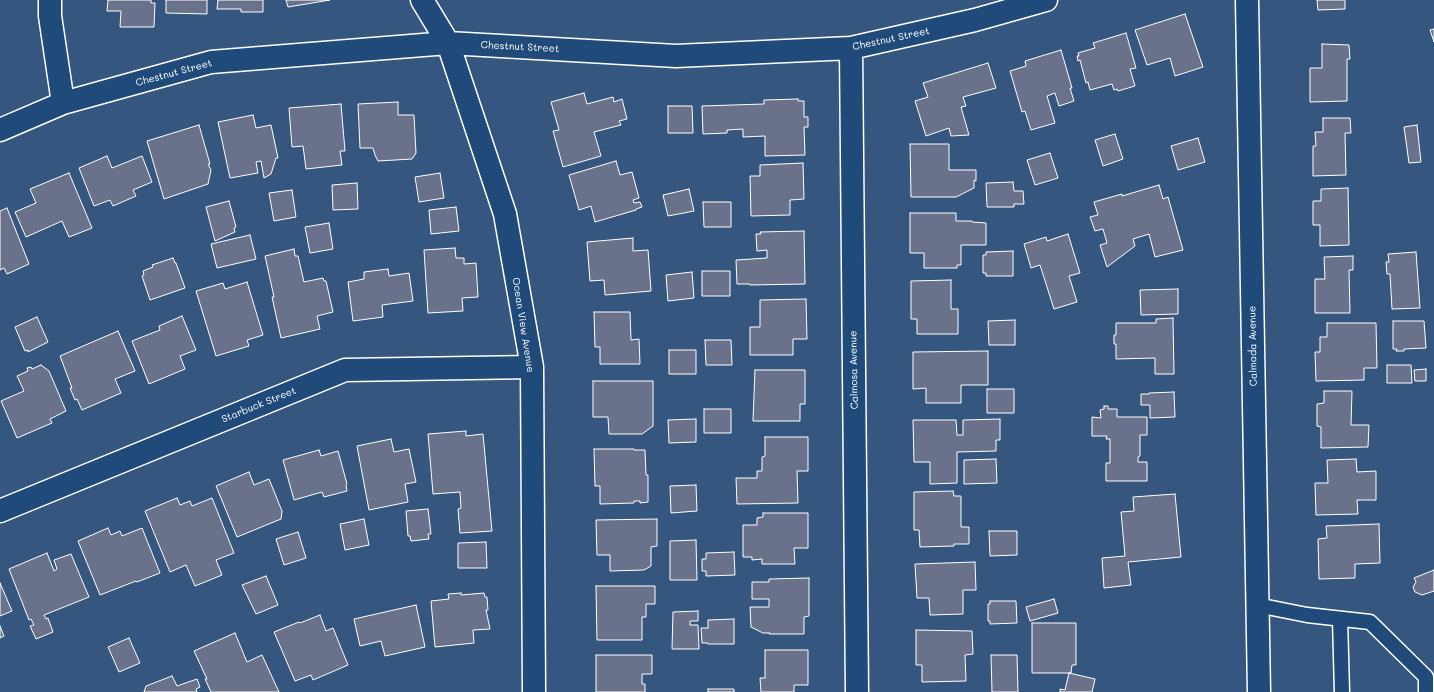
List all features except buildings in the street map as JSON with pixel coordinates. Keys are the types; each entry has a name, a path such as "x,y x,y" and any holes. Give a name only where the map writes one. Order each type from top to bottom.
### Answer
{"street":[{"path":"50,0 50,16 63,103"},
{"name":"Ocean View Avenue","path":"422,0 448,43 505,214 532,367 529,691"},
{"name":"Chestnut Street","path":"0,130 63,103 211,62 448,43 676,56 851,48 975,20 1046,0"},
{"name":"Calmada Avenue","path":"1247,0 1259,692"},
{"name":"Calmosa Avenue","path":"851,48 857,692"},
{"name":"Starbuck Street","path":"0,511 344,370 532,367"}],"lane":[{"path":"1257,605 1307,615 1370,622 1426,677 1426,692"},
{"path":"1340,619 1342,692"}]}
